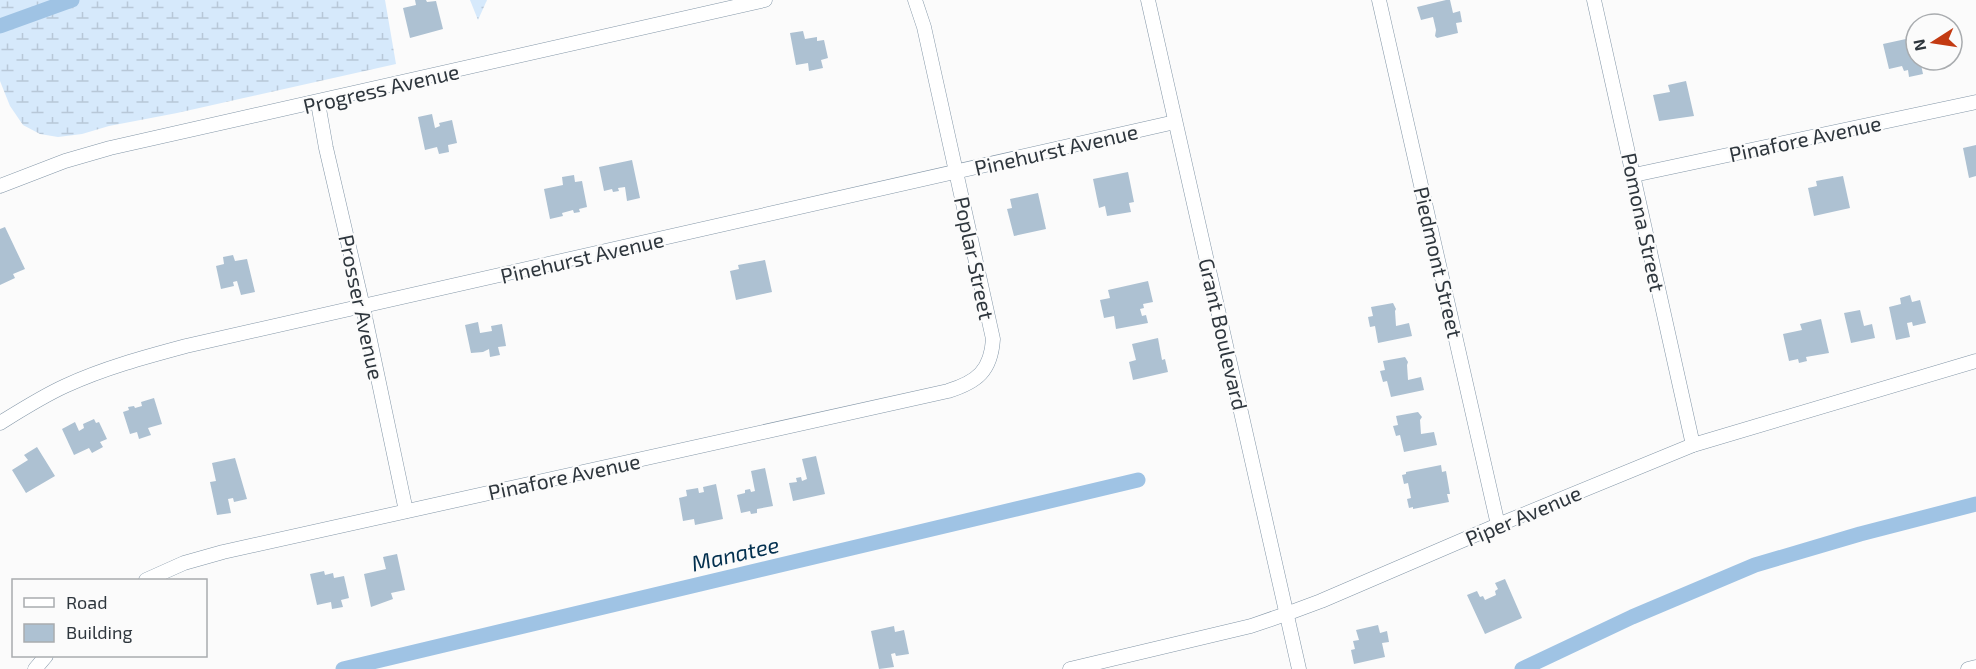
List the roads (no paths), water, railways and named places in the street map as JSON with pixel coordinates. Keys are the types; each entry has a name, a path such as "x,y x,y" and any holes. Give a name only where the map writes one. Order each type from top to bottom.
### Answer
{"street":[{"name":"Progress Avenue","path":"0,186 65,161 103,150 765,0"},
{"name":"Poplar Street","path":"915,0 924,27 993,339 992,357 981,374"},
{"name":"Grant Boulevard","path":"1148,0 1299,669"},
{"name":"Piedmont Street","path":"1379,0 1498,525"},
{"name":"Pomona Street","path":"1594,0 1693,445"},
{"name":"Pinafore Avenue","path":"1634,175 1976,102"},
{"name":"Prosser Avenue","path":"318,103 406,511"},
{"name":"Pinehurst Avenue","path":"0,423 64,386 132,360 186,345 363,307 1175,122"},
{"name":"Piper Avenue","path":"1070,669 1251,626 1414,563 1498,525 1693,445 1976,361"},
{"name":"Pinafore Avenue","path":"148,579 184,564 223,552 948,391 966,386 981,374"},
{"path":"35,669 45,657"},
{"path":"1968,669 1976,667"}],"waterway":[{"path":"0,26 72,0"},
{"name":"Manatee","path":"343,669 1138,480"},
{"path":"1522,669 1632,617 1755,565 1860,534 1976,504"}]}
